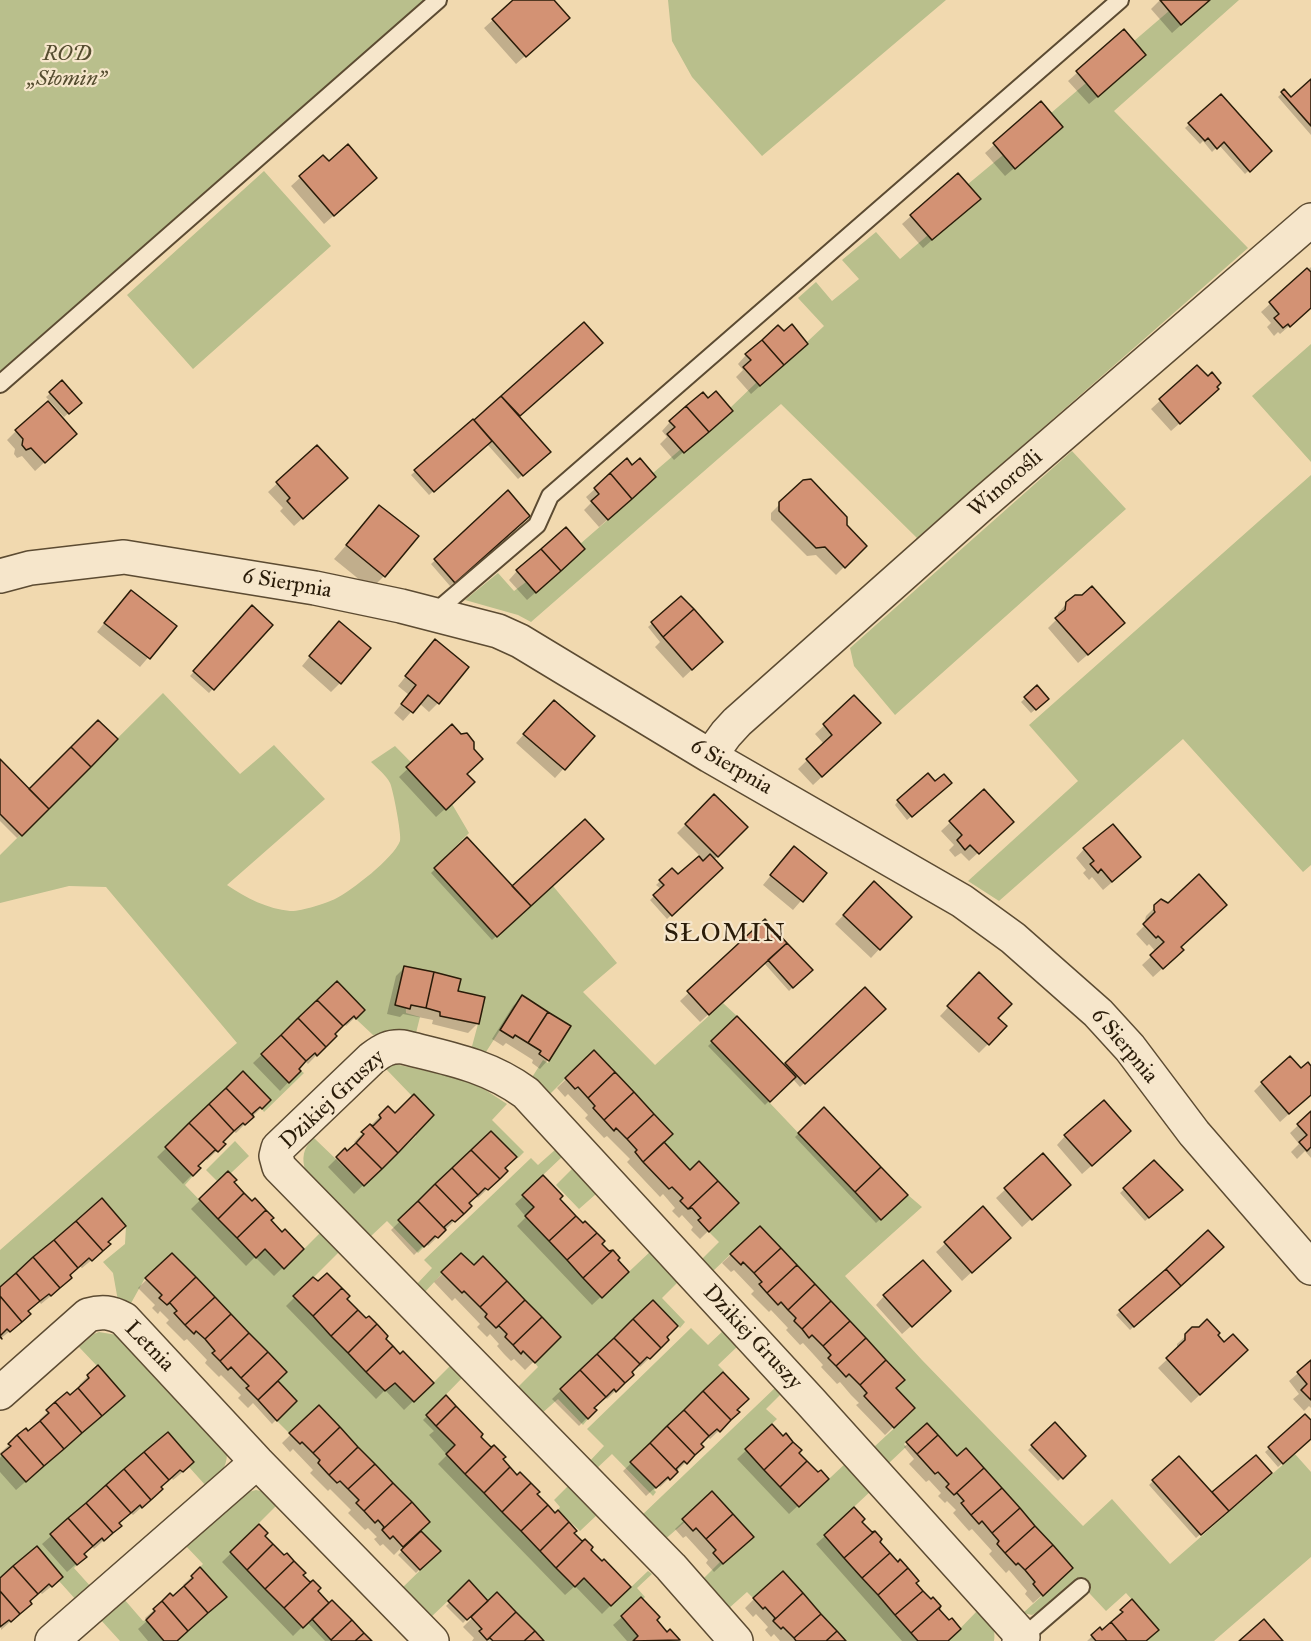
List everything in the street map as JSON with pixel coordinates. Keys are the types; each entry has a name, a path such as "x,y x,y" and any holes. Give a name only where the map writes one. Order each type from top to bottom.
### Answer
{"street":[{"name":"Winorośli","path":"710,756 737,722 981,505 1311,220"},
{"name":"6 Sierpnia","path":"0,576 30,568 124,557 315,588 433,614 498,631 520,641 710,756 962,901 1013,938 1091,1006 1130,1048 1194,1133 1311,1268"},
{"name":"Dzikiej Gruszy","path":"736,1641 671,1567 279,1167 276,1156 278,1148 384,1049 391,1046 403,1047 474,1065 508,1079 526,1093 810,1401 1021,1639"},
{"name":"Letnia","path":"0,1393 88,1315 101,1311 114,1313 124,1319 257,1462 432,1641"},
{"path":"52,1641 257,1462"}],"lane":[{"path":"0,384 438,0"},
{"path":"433,614 537,525 550,496 1120,0"},
{"path":"1021,1639 1081,1587"}],"green space":[{"name":"ROD „Słomin”","path":"0,0 430,0 0,373"},
{"path":"668,0 946,0 762,156 692,77 672,41"},
{"path":"1210,0 1239,0 1114,111 1248,248 917,538 781,404 531,622 518,615 465,600 498,573 514,591 526,582 536,593 585,549 580,544 656,478 653,473 732,411 730,408 757,382 761,386 808,344 807,342 824,326 798,298 816,282 832,301 859,279 842,260 876,232 900,259 928,235 932,240 980,199 968,184 1003,155 1015,168 1063,127 1051,113 1086,83 1098,97 1146,56 1134,41 1169,11 1181,25"},
{"path":"264,171 331,246 193,369 127,295"},
{"path":"1311,344 1311,462 1252,396"},
{"path":"1072,451 1126,509 895,715 854,666 850,648"},
{"path":"1311,475 1311,865 1303,872 1183,739 999,901 968,881 1078,781 1029,725"},
{"path":"163,693 240,774 274,745 325,799 227,885 265,905 294,911 335,899 371,873 390,856 400,841 397,812 390,783 371,762 395,746 452,804 469,833 434,868 497,937 553,886 617,963 583,992 655,1065 723,1003 737,1016 711,1041 881,1220 908,1195 922,1207 845,1276 922,1360 1083,1526 1112,1499 1170,1564 1295,1454 1311,1472 1311,1557 1214,1641 1146,1641 1159,1630 1126,1593 1106,1611 1076,1579 1036,1613 1032,1615 1023,1613 1073,1568 966,1448 957,1456 927,1423 904,1444 906,1447 889,1463 874,1447 915,1409 896,1388 905,1379 760,1226 711,1273 699,1262 719,1242 709,1232 739,1203 699,1162 690,1170 664,1142 672,1132 594,1050 546,1098 529,1082 543,1060 548,1063 571,1026 522,996 484,1055 471,1050 485,998 458,991 460,979 404,966 406,1013 420,1017 415,1037 373,1035 356,1019 336,981 261,1053 289,1083 301,1071 304,1073 264,1112 262,1109 271,1100 243,1071 165,1147 193,1176 185,1185 256,1258 265,1249 284,1269 322,1231 341,1250 294,1297 385,1391 395,1383 414,1402 452,1364 464,1376 426,1415 455,1445 446,1454 575,1587 584,1578 611,1606 648,1571 652,1574 637,1588 645,1597 643,1599 641,1597 621,1615 638,1636 633,1641 544,1641 498,1592 488,1601 469,1581 430,1618 401,1589 440,1551 421,1531 430,1522 319,1405 289,1433 277,1421 297,1401 278,1381 286,1372 173,1253 145,1278 130,1305 118,1301 113,1273 103,1262 125,1244 126,1226 101,1198 0,1287 0,1250 237,1043 106,887 69,886 0,903 0,855"},
{"path":"395,1064 466,1080 507,1104 492,1120 524,1152 518,1158 490,1131 399,1220 424,1247 418,1253 387,1221 370,1237 306,1172 304,1162 305,1149 314,1138 364,1186 416,1136 412,1096 386,1069"},
{"path":"235,1141 249,1156 231,1173 228,1171 217,1181 206,1170"},
{"path":"556,1149 563,1156 523,1194 534,1207 525,1216 602,1297 652,1250 680,1280 662,1298 685,1322 680,1328 653,1300 560,1389 588,1419 583,1425 558,1399 541,1414 516,1389 538,1367 535,1363 561,1337 483,1256 474,1265 461,1253 424,1293 416,1285 432,1268 424,1260 531,1158 538,1165"},
{"path":"572,1169 596,1194 579,1209 556,1185"},
{"path":"691,1328 708,1345 724,1330 739,1345 718,1365 724,1371 630,1462 656,1488 653,1496 612,1454 595,1470 588,1463 604,1446 587,1429"},
{"path":"99,1332 117,1335 227,1453 227,1459 221,1472 207,1487 189,1467 194,1462 167,1432 50,1534 77,1565 74,1568 92,1588 77,1601 59,1581 63,1576 37,1546 0,1578 0,1455 26,1482 125,1396 99,1365 97,1366 79,1347"},
{"path":"777,1386 783,1392 766,1409 777,1419 745,1449 799,1507 847,1462 873,1489 824,1535 918,1641 846,1641 783,1571 753,1598 747,1592 728,1609 701,1581 721,1561 724,1564 753,1537 685,1522 663,1541 640,1517"},
{"path":"569,1485 598,1514 580,1531 558,1510 560,1507 554,1500"},
{"path":"256,1490 265,1492 278,1504 230,1552 302,1628 312,1619 332,1641 177,1641 227,1597 200,1567 203,1564 185,1545 245,1493"},
{"path":"124,1599 164,1641 120,1641 100,1619"},
{"path":"978,1610 993,1627 994,1641 948,1641"}],"building":[{"path":"513,0 554,0 570,18 526,57 492,19"},
{"path":"1160,0 1210,0 1181,25"},
{"path":"1124,29 1146,55 1098,97 1076,71"},
{"path":"1311,79 1311,126 1281,92 1284,89 1291,97"},
{"path":"1221,94 1272,151 1250,172 1224,142 1217,149 1208,138 1205,141 1188,123"},
{"path":"1041,101 1063,127 1015,169 993,143"},
{"path":"348,144 377,178 334,216 299,176 323,155 329,161"},
{"path":"958,173 981,199 932,240 910,215"},
{"path":"1307,268 1311,272 1311,308 1290,327 1288,324 1283,328 1274,318 1279,314 1269,302"},
{"path":"584,322 603,343 520,416 501,396"},
{"path":"792,324 808,344 784,365 762,340 778,325 784,331"},
{"path":"762,340 784,365 760,386 743,367 751,360 745,354"},
{"path":"1197,365 1208,376 1212,372 1221,383 1217,387 1219,389 1180,424 1159,399"},
{"path":"62,380 82,403 69,414 49,392"},
{"path":"716,391 733,411 709,432 686,406 703,392 708,398"},
{"path":"501,396 551,452 523,476 474,420"},
{"path":"48,401 77,434 45,463 31,448 26,450 22,445 23,439 15,430"},
{"path":"686,406 709,432 684,453 667,434 675,427 669,421"},
{"path":"473,419 492,441 434,492 414,470"},
{"path":"317,445 348,478 303,519 287,501 290,498 276,482"},
{"path":"627,458 632,465 640,458 656,477 632,499 610,473"},
{"path":"610,473 632,499 608,520 591,501 599,494 594,488"},
{"path":"811,479 847,517 847,525 867,546 845,568 825,547 816,548 779,511 779,502 803,480"},
{"path":"508,490 530,516 455,583 434,559"},
{"path":"379,505 419,536 385,577 346,545"},
{"path":"566,527 585,549 561,571 541,549"},
{"path":"541,549 561,571 536,593 516,570"},
{"path":"1092,586 1125,623 1088,655 1055,618 1065,610 1066,602 1075,595 1082,595"},
{"path":"131,590 177,626 150,659 104,623"},
{"path":"681,596 694,609 663,637 651,622"},
{"path":"252,605 273,625 214,690 193,671"},
{"path":"694,609 723,642 692,670 663,637"},
{"path":"339,621 371,648 341,684 309,656"},
{"path":"435,639 469,667 439,704 428,695 413,713 401,704 416,685 405,676"},
{"path":"1037,685 1049,699 1036,710 1024,697"},
{"path":"854,695 881,723 822,777 806,759 832,735 823,724"},
{"path":"554,700 595,736 565,770 523,734"},
{"path":"98,720 118,739 91,767 71,747"},
{"path":"452,724 461,734 467,733 474,742 474,749 483,759 467,774 475,782 446,810 406,767"},
{"path":"71,747 91,767 49,809 29,789"},
{"path":"0,759 49,809 22,836 0,814"},
{"path":"928,773 935,781 944,774 952,783 912,817 897,800"},
{"path":"984,789 1014,822 979,854 970,845 965,850 957,840 962,835 949,821"},
{"path":"714,794 748,827 718,857 685,824"},
{"path":"585,819 604,839 531,906 512,886"},
{"path":"1113,824 1141,857 1112,882 1101,869 1098,873 1090,864 1094,861 1083,848"},
{"path":"467,837 531,906 497,937 434,868"},
{"path":"794,846 827,873 803,902 770,875"},
{"path":"710,854 723,868 672,916 653,895 664,885 659,880 672,868 678,874 699,856 703,861"},
{"path":"1199,874 1227,905 1181,947 1184,950 1163,969 1150,955 1164,942 1158,936 1156,938 1143,924 1155,912 1154,905 1161,899 1168,903"},
{"path":"874,881 912,917 880,950 843,915"},
{"path":"765,919 787,943 709,1015 687,991"},
{"path":"787,943 813,970 793,988 768,960"},
{"path":"404,966 434,972 426,1008 411,1005 410,1009 395,1005"},
{"path":"434,972 461,979 458,991 485,997 479,1024 440,1016 440,1012 426,1008"},
{"path":"979,972 1012,1004 998,1018 1007,1026 989,1045 947,1006"},
{"path":"337,981 365,1010 356,1019 354,1016 343,1026 317,1000"},
{"path":"865,987 886,1009 805,1084 785,1063"},
{"path":"522,995 548,1012 528,1043 500,1030"},
{"path":"317,1000 343,1026 326,1047 298,1018"},
{"path":"548,1012 571,1026 549,1061 539,1054 541,1051 528,1043"},
{"path":"737,1016 796,1077 770,1102 711,1041"},
{"path":"298,1018 326,1047 317,1056 315,1053 306,1061 281,1035"},
{"path":"281,1035 306,1061 299,1069 301,1071 289,1083 261,1054"},
{"path":"594,1050 615,1072 588,1098 565,1078"},
{"path":"1290,1056 1301,1068 1308,1062 1311,1066 1311,1095 1289,1114 1261,1082"},
{"path":"243,1071 271,1100 262,1109 260,1107 252,1114 254,1117 226,1088"},
{"path":"615,1072 634,1092 604,1120 593,1108 595,1106 588,1098"},
{"path":"226,1088 254,1117 234,1131 209,1104"},
{"path":"634,1092 654,1114 627,1139 616,1128 614,1131 604,1120"},
{"path":"414,1094 434,1115 398,1153 370,1124 373,1126 381,1118 379,1115 388,1106 395,1113"},
{"path":"1104,1100 1131,1131 1092,1166 1064,1135"},
{"path":"209,1104 234,1131 223,1142 226,1144 218,1152 189,1123"},
{"path":"824,1107 881,1167 855,1192 798,1133"},
{"path":"1311,1111 1311,1147 1307,1151 1299,1142 1307,1135 1297,1124"},
{"path":"654,1114 673,1134 643,1162 635,1152 637,1150 627,1139"},
{"path":"189,1123 218,1152 215,1150 198,1166 201,1168 193,1176 165,1147"},
{"path":"370,1124 398,1153 382,1169 356,1143 364,1134 361,1132"},
{"path":"491,1131 517,1157 505,1168 508,1171 500,1179 471,1150"},
{"path":"664,1142 690,1170 699,1161 718,1181 688,1209 680,1201 683,1198 672,1187 669,1189 643,1162"},
{"path":"356,1143 382,1169 364,1186 336,1157 345,1148 347,1151"},
{"path":"471,1150 500,1179 488,1190 485,1188 478,1195 452,1168"},
{"path":"1043,1153 1071,1185 1032,1220 1004,1188"},
{"path":"1154,1160 1183,1190 1149,1218 1123,1188"},
{"path":"881,1167 908,1195 881,1220 855,1192"},
{"path":"452,1168 478,1195 469,1203 472,1206 464,1214 435,1184"},
{"path":"228,1171 237,1180 234,1182 244,1193 218,1219 199,1199"},
{"path":"543,1175 563,1196 560,1199 576,1216 549,1241 525,1216 534,1207 522,1195"},
{"path":"718,1181 739,1203 709,1232 698,1220 701,1218 692,1208 688,1209"},
{"path":"435,1184 464,1214 455,1222 452,1220 444,1227 446,1230 418,1201"},
{"path":"244,1193 252,1201 255,1198 266,1210 237,1238 218,1219"},
{"path":"102,1198 126,1226 108,1242 111,1244 103,1251 76,1221"},
{"path":"418,1201 446,1230 438,1238 435,1236 424,1247 398,1220"},
{"path":"983,1206 1011,1238 972,1273 944,1242"},
{"path":"266,1210 274,1218 271,1220 282,1232 285,1229 304,1249 284,1269 265,1249 256,1258 237,1238"},
{"path":"576,1216 597,1233 567,1260 549,1241"},
{"path":"76,1221 103,1251 92,1261 89,1258 78,1268 54,1240"},
{"path":"760,1226 781,1248 754,1273 730,1254"},
{"path":"1208,1230 1224,1247 1181,1286 1166,1269"},
{"path":"597,1233 605,1241 602,1244 609,1251 613,1250 583,1278 567,1260"},
{"path":"54,1240 78,1268 70,1275 72,1278 60,1288 33,1257"},
{"path":"781,1248 797,1265 767,1293 759,1284 762,1282 754,1273"},
{"path":"613,1250 620,1258 618,1260 629,1272 602,1298 583,1278"},
{"path":"172,1253 196,1277 167,1305 159,1298 162,1295 145,1278"},
{"path":"461,1253 474,1265 483,1256 507,1281 480,1307 441,1272"},
{"path":"33,1257 60,1288 51,1296 49,1294 40,1301 16,1273"},
{"path":"923,1260 951,1291 912,1327 883,1295"},
{"path":"797,1265 815,1284 788,1310 781,1302 778,1305 767,1293"},
{"path":"1166,1269 1181,1286 1134,1327 1119,1310"},
{"path":"16,1273 40,1301 28,1311 31,1314 22,1322 0,1296 0,1287"},
{"path":"327,1273 342,1288 313,1316 293,1296 313,1277 318,1281"},
{"path":"196,1277 215,1297 185,1325 174,1313 177,1311 170,1303 167,1305"},
{"path":"507,1281 525,1300 496,1328 485,1317 487,1314 480,1307"},
{"path":"815,1284 831,1301 802,1329 788,1310"},
{"path":"342,1288 350,1296 347,1299 358,1310 331,1336 313,1316"},
{"path":"0,1296 22,1322 10,1332 7,1329 0,1336"},
{"path":"215,1297 231,1314 205,1339 196,1331 194,1334 185,1325"},
{"path":"525,1300 542,1317 513,1345 499,1326 496,1328"},
{"path":"653,1300 678,1326 667,1337 669,1340 661,1348 633,1319"},
{"path":"831,1301 850,1321 823,1346 812,1335 809,1338 802,1329"},
{"path":"358,1310 377,1324 348,1353 331,1336"},
{"path":"231,1314 249,1333 220,1361 212,1353 215,1351 205,1339"},
{"path":"542,1317 561,1337 535,1363 523,1351 521,1354 513,1345"},
{"path":"633,1319 661,1348 650,1359 647,1357 640,1364 614,1338"},
{"path":"1207,1319 1220,1333 1218,1335 1224,1342 1233,1334 1248,1350 1200,1395 1166,1358 1185,1340 1185,1334 1192,1327 1199,1327"},
{"path":"850,1321 866,1338 836,1366 828,1358 831,1355 823,1346"},
{"path":"377,1324 388,1336 386,1339 393,1346 366,1372 348,1353"},
{"path":"249,1333 268,1352 241,1378 231,1367 228,1370 220,1361"},
{"path":"614,1338 640,1364 632,1372 634,1375 625,1383 597,1354"},
{"path":"866,1338 886,1360 860,1385 849,1374 846,1377 836,1366"},
{"path":"393,1346 400,1354 403,1351 434,1383 414,1402 395,1383 385,1391 366,1372"},
{"path":"268,1352 287,1372 258,1400 246,1388 249,1386 241,1378"},
{"path":"597,1354 625,1383 616,1392 614,1389 606,1397 580,1370"},
{"path":"886,1360 905,1380 896,1388 915,1408 894,1428 864,1396 867,1393 860,1385"},
{"path":"1311,1360 1311,1400 1301,1390 1307,1384 1297,1372"},
{"path":"98,1365 125,1396 102,1416 78,1388"},
{"path":"580,1370 606,1397 594,1408 597,1410 588,1419 560,1389"},
{"path":"723,1372 749,1399 737,1410 740,1412 731,1420 703,1391"},
{"path":"278,1381 297,1401 277,1421 258,1400"},
{"path":"78,1388 102,1416 82,1433 55,1402 67,1392 70,1395"},
{"path":"703,1391 731,1420 720,1432 717,1429 709,1436 684,1410"},
{"path":"446,1395 456,1406 436,1426 426,1415"},
{"path":"55,1402 82,1433 64,1449 40,1421 49,1413 46,1410"},
{"path":"319,1405 340,1427 313,1453 289,1433"},
{"path":"456,1406 483,1434 481,1437 491,1447 494,1445 465,1474 446,1454 455,1445 436,1426"},
{"path":"684,1410 709,1436 701,1444 704,1447 695,1455 667,1426"},
{"path":"1305,1414 1311,1420 1311,1439 1283,1464 1268,1447"},
{"path":"40,1421 64,1449 44,1466 17,1435 26,1428 28,1431"},
{"path":"1055,1422 1086,1456 1063,1479 1031,1445"},
{"path":"927,1423 938,1435 917,1454 906,1442"},
{"path":"772,1424 783,1436 786,1433 793,1442 764,1470 745,1449"},
{"path":"667,1426 695,1455 687,1464 684,1461 676,1469 678,1472 650,1443"},
{"path":"340,1427 358,1447 329,1475 318,1463 320,1460 313,1453"},
{"path":"168,1432 194,1462 169,1480 144,1452"},
{"path":"17,1435 44,1466 26,1482 1,1454 11,1446 8,1444"},
{"path":"938,1435 957,1456 966,1448 984,1468 954,1495 946,1487 949,1484 938,1472 935,1474 917,1454"},
{"path":"793,1442 802,1450 799,1453 807,1461 780,1487 764,1470"},
{"path":"650,1443 678,1472 670,1480 668,1477 656,1488 630,1462"},
{"path":"494,1445 506,1457 503,1459 510,1467 484,1493 465,1474"},
{"path":"358,1447 375,1464 348,1489 329,1475"},
{"path":"144,1452 169,1480 151,1500 124,1469"},
{"path":"1256,1455 1272,1473 1229,1511 1212,1492"},
{"path":"1179,1456 1229,1511 1201,1535 1152,1480"},
{"path":"807,1461 818,1472 821,1470 829,1479 799,1507 780,1487"},
{"path":"375,1464 393,1483 364,1511 356,1503 359,1500 348,1489"},
{"path":"510,1467 517,1475 520,1472 531,1483 502,1512 484,1493"},
{"path":"984,1468 1002,1488 971,1515 961,1503 964,1501 957,1493 954,1495"},
{"path":"124,1469 151,1500 142,1508 140,1505 131,1513 106,1485"},
{"path":"393,1483 412,1502 382,1530 384,1527 378,1520 375,1523 364,1511"},
{"path":"531,1483 540,1492 537,1494 548,1505 521,1531 502,1512"},
{"path":"106,1485 131,1513 119,1523 122,1526 113,1533 86,1503"},
{"path":"1002,1488 1020,1508 992,1533 982,1521 979,1524 971,1515"},
{"path":"712,1491 733,1514 706,1539 696,1528 693,1531 682,1519"},
{"path":"412,1502 430,1522 403,1547 393,1536 390,1539 382,1530"},
{"path":"86,1503 113,1533 104,1541 102,1538 93,1546 68,1518"},
{"path":"548,1505 555,1513 558,1510 569,1522 540,1551 521,1531"},
{"path":"854,1507 865,1519 862,1522 872,1532 875,1531 844,1558 824,1535"},
{"path":"1020,1508 1035,1526 1005,1553 997,1544 999,1541 992,1533"},
{"path":"733,1514 754,1537 723,1564 713,1553 716,1550 706,1539"},
{"path":"68,1518 93,1546 84,1554 87,1557 77,1565 50,1534"},
{"path":"569,1522 577,1531 574,1533 582,1541 585,1539 556,1568 540,1551"},
{"path":"259,1524 268,1533 265,1536 273,1544 247,1570 230,1552"},
{"path":"1035,1526 1053,1545 1025,1570 1018,1563 1016,1565 1005,1553"},
{"path":"421,1531 441,1551 420,1570 401,1550"},
{"path":"875,1531 882,1539 880,1542 890,1553 862,1578 844,1558"},
{"path":"585,1539 593,1547 591,1550 602,1561 604,1559 631,1587 611,1606 584,1578 575,1587 556,1568"},
{"path":"273,1544 284,1555 287,1553 294,1561 265,1589 247,1570"},
{"path":"1053,1545 1073,1568 1043,1596 1025,1570"},
{"path":"37,1546 63,1577 52,1587 49,1584 38,1594 13,1566"},
{"path":"890,1553 908,1568 878,1595 862,1578"},
{"path":"294,1561 306,1573 303,1575 310,1582 313,1580 284,1608 265,1589"},
{"path":"13,1566 38,1594 30,1601 32,1604 20,1614 0,1591 0,1578"},
{"path":"200,1567 227,1597 208,1613 184,1586"},
{"path":"908,1568 919,1581 916,1583 923,1591 895,1615 878,1595"},
{"path":"783,1571 803,1593 773,1621 775,1618 753,1598"},
{"path":"313,1580 321,1588 318,1591 329,1603 303,1628 284,1608"},
{"path":"469,1580 488,1601 467,1620 448,1601"},
{"path":"184,1586 208,1613 188,1631 162,1601 170,1593 173,1596"},
{"path":"0,1591 20,1614 11,1622 9,1620 0,1627"},
{"path":"923,1591 941,1606 911,1633 895,1615"},
{"path":"497,1592 516,1612 487,1640 479,1631 482,1629 471,1617"},
{"path":"803,1593 821,1614 794,1638 773,1621"},
{"path":"641,1597 660,1617 657,1620 667,1632 670,1629 680,1640 633,1641 638,1636 621,1616"},
{"path":"1132,1599 1159,1630 1146,1641 1127,1641 1111,1622 1123,1612 1120,1610"},
{"path":"332,1600 352,1620 331,1640 312,1619"},
{"path":"162,1601 188,1631 177,1641 164,1641 146,1620"},
{"path":"941,1606 939,1609 949,1620 952,1618 961,1629 948,1641 918,1641 911,1633"},
{"path":"516,1612 535,1631 524,1641 493,1641 490,1638 487,1640"},
{"path":"821,1614 837,1631 826,1641 796,1641 794,1638"},
{"path":"1264,1619 1283,1641 1239,1641"},
{"path":"352,1620 364,1633 355,1641 331,1640"},
{"path":"1111,1622 1127,1641 1096,1641 1091,1635 1100,1627 1102,1630"},
{"path":"535,1631 544,1641 524,1641"},
{"path":"837,1631 846,1641 826,1641"},
{"path":"364,1633 372,1641 355,1641"}],"district":[{"name":"SŁOMIN","path":"725,935"}]}
